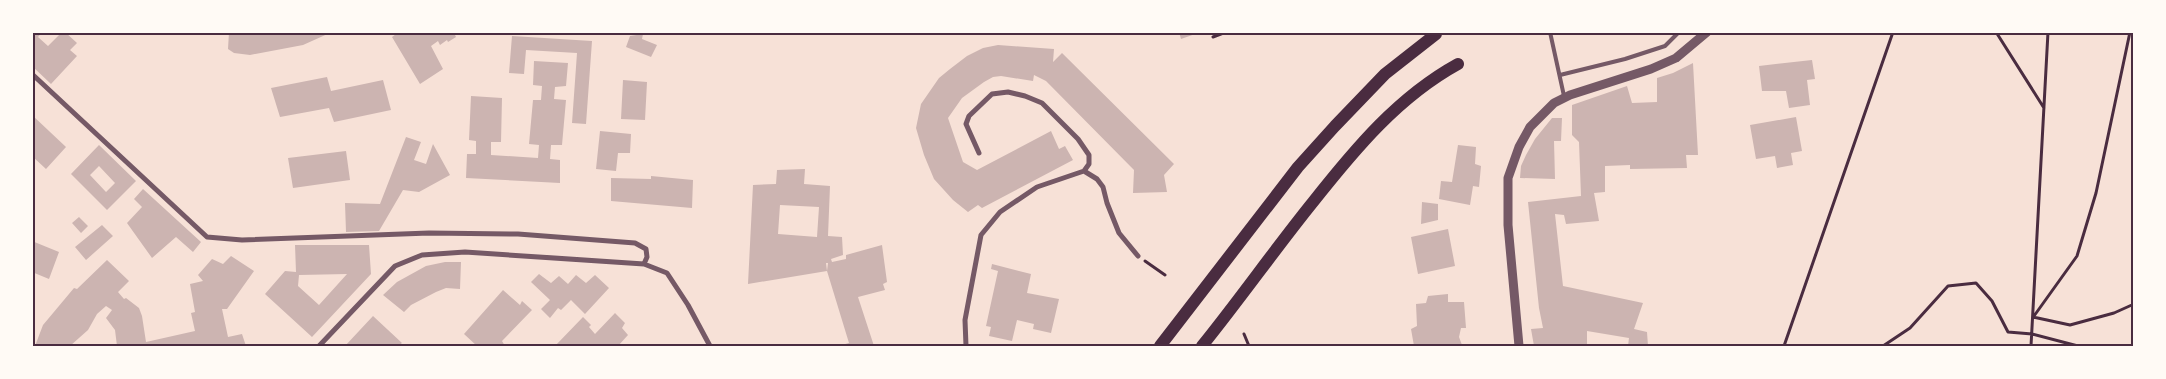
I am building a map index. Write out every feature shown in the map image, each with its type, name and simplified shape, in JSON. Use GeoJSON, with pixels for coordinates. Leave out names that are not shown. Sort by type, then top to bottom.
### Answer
{"type":"FeatureCollection","features":[{"type":"Feature","properties":{"kind":"highway"},"geometry":{"type":"LineString","coordinates":[[1160,346],[1298,168],[1335,126],[1385,74],[1436,34]]}},
{"type":"Feature","properties":{"kind":"highway"},"geometry":{"type":"LineString","coordinates":[[1202,346],[1274,250],[1351,154],[1375,128],[1413,93],[1435,76],[1458,64]]}},
{"type":"Feature","properties":{"kind":"street"},"geometry":{"type":"LineString","coordinates":[[1519,346],[1508,225],[1508,178],[1519,146],[1530,127],[1554,103],[1651,69],[1676,58],[1707,32]]}},
{"type":"Feature","properties":{"kind":"street"},"geometry":{"type":"LineString","coordinates":[[32,74],[207,237],[242,240],[429,233],[518,234],[635,243],[646,249],[647,257],[644,264]]}},
{"type":"Feature","properties":{"kind":"street"},"geometry":{"type":"LineString","coordinates":[[966,346],[965,320],[981,235],[1000,212],[1037,187],[1084,170],[1089,164],[1089,155],[1078,139],[1042,103],[1008,92],[992,94],[969,116],[966,124],[979,152]]}},
{"type":"Feature","properties":{"kind":"street"},"geometry":{"type":"LineString","coordinates":[[1084,170],[1097,179],[1103,187],[1119,234],[1138,256]]}},
{"type":"Feature","properties":{"kind":"street"},"geometry":{"type":"LineString","coordinates":[[319,346],[396,266],[422,256],[465,252],[644,264],[667,273],[688,305],[710,346]]}},
{"type":"Feature","properties":{"kind":"lane"},"geometry":{"type":"LineString","coordinates":[[1550,32],[1564,98]]}},
{"type":"Feature","properties":{"kind":"lane"},"geometry":{"type":"LineString","coordinates":[[1560,75],[1624,59],[1665,46],[1679,32]]}},
{"type":"Feature","properties":{"kind":"path"},"geometry":{"type":"LineString","coordinates":[[1213,37],[1226,32]]}},
{"type":"Feature","properties":{"kind":"path"},"geometry":{"type":"LineString","coordinates":[[1784,346],[1893,32]]}},
{"type":"Feature","properties":{"kind":"path"},"geometry":{"type":"LineString","coordinates":[[1996,32],[2044,108]]}},
{"type":"Feature","properties":{"kind":"path"},"geometry":{"type":"LineString","coordinates":[[2031,346],[2048,32]]}},
{"type":"Feature","properties":{"kind":"path"},"geometry":{"type":"LineString","coordinates":[[2033,318],[2077,256],[2096,192],[2130,32]]}},
{"type":"Feature","properties":{"kind":"path"},"geometry":{"type":"LineString","coordinates":[[1138,256],[1165,275]]}},
{"type":"Feature","properties":{"kind":"path"},"geometry":{"type":"LineString","coordinates":[[1883,346],[1910,328],[1948,286],[1976,283],[1992,301],[2008,332],[2032,334],[2078,346]]}},
{"type":"Feature","properties":{"kind":"path"},"geometry":{"type":"LineString","coordinates":[[2033,318],[2070,325],[2114,313],[2134,304]]}},
{"type":"Feature","properties":{"kind":"path"},"geometry":{"type":"LineString","coordinates":[[1244,334],[1249,346]]}},
{"type":"Feature","properties":{"kind":"building"},"geometry":{"type":"Polygon","coordinates":[[[32,32],[42,32],[38,37],[48,46],[62,32],[65,32],[77,43],[70,50],[77,56],[51,84],[32,66],[32,32]]]}},
{"type":"Feature","properties":{"kind":"building"},"geometry":{"type":"Polygon","coordinates":[[[229,32],[332,32],[303,45],[250,55],[234,53],[228,49],[229,32]]]}},
{"type":"Feature","properties":{"kind":"building"},"geometry":{"type":"Polygon","coordinates":[[[399,32],[459,32],[455,35],[456,37],[448,42],[447,40],[440,45],[438,41],[431,46],[443,69],[420,84],[392,37],[399,32]]]}},
{"type":"Feature","properties":{"kind":"building"},"geometry":{"type":"Polygon","coordinates":[[[1179,32],[1198,32],[1198,33],[1181,39],[1179,32]]]}},
{"type":"Feature","properties":{"kind":"building"},"geometry":{"type":"Polygon","coordinates":[[[643,34],[642,39],[657,45],[651,57],[626,47],[630,36],[643,34]]]}},
{"type":"Feature","properties":{"kind":"building"},"geometry":{"type":"Polygon","coordinates":[[[512,36],[592,41],[586,124],[572,123],[577,53],[526,50],[524,74],[509,73],[512,36]]]}},
{"type":"Feature","properties":{"kind":"building"},"geometry":{"type":"Polygon","coordinates":[[[998,45],[1054,49],[1053,62],[1062,53],[1174,164],[1164,175],[1167,192],[1133,193],[1134,170],[1046,81],[1034,75],[1033,81],[1001,76],[993,77],[984,82],[962,98],[948,118],[963,162],[977,170],[1051,131],[1059,149],[1065,146],[1073,160],[982,208],[978,205],[968,212],[953,200],[934,179],[924,155],[916,128],[921,104],[939,78],[950,69],[967,56],[983,48],[998,45]]]}},
{"type":"Feature","properties":{"kind":"building"},"geometry":{"type":"Polygon","coordinates":[[[1812,60],[1815,79],[1807,80],[1810,105],[1789,108],[1786,91],[1762,91],[1759,66],[1812,60]]]}},
{"type":"Feature","properties":{"kind":"building"},"geometry":{"type":"Polygon","coordinates":[[[534,61],[568,63],[566,86],[555,87],[554,99],[566,100],[562,145],[551,145],[550,159],[560,160],[560,183],[466,178],[467,154],[476,154],[476,141],[469,140],[471,96],[502,98],[501,142],[491,142],[491,155],[538,158],[539,145],[529,144],[533,100],[541,100],[542,86],[533,85],[534,61]]]}},
{"type":"Feature","properties":{"kind":"building"},"geometry":{"type":"Polygon","coordinates":[[[1693,63],[1698,155],[1686,155],[1687,168],[1630,169],[1630,165],[1605,166],[1605,192],[1594,193],[1599,221],[1566,224],[1564,215],[1555,214],[1563,286],[1643,303],[1634,329],[1647,332],[1648,346],[1628,346],[1629,338],[1587,331],[1587,346],[1534,346],[1531,329],[1543,328],[1539,308],[1528,202],[1581,196],[1579,142],[1572,135],[1572,105],[1627,86],[1632,103],[1657,102],[1657,78],[1673,73],[1693,63]]]}},
{"type":"Feature","properties":{"kind":"building"},"geometry":{"type":"Polygon","coordinates":[[[327,77],[331,91],[383,80],[391,110],[334,122],[329,108],[280,117],[271,88],[327,77]]]}},
{"type":"Feature","properties":{"kind":"building"},"geometry":{"type":"Polygon","coordinates":[[[623,80],[647,82],[645,120],[621,119],[623,80]]]}},
{"type":"Feature","properties":{"kind":"building"},"geometry":{"type":"Polygon","coordinates":[[[32,115],[66,147],[46,169],[32,156],[32,115]]]}},
{"type":"Feature","properties":{"kind":"building"},"geometry":{"type":"Polygon","coordinates":[[[1796,117],[1802,151],[1791,153],[1793,165],[1777,168],[1775,156],[1756,159],[1750,125],[1796,117]]]}},
{"type":"Feature","properties":{"kind":"building"},"geometry":{"type":"Polygon","coordinates":[[[1552,118],[1562,118],[1561,141],[1554,141],[1555,179],[1520,178],[1521,166],[1526,155],[1535,139],[1552,118]]]}},
{"type":"Feature","properties":{"kind":"building"},"geometry":{"type":"Polygon","coordinates":[[[600,131],[631,134],[630,153],[618,153],[616,171],[596,169],[600,131]]]}},
{"type":"Feature","properties":{"kind":"building"},"geometry":{"type":"Polygon","coordinates":[[[406,137],[421,142],[414,160],[426,164],[433,144],[450,175],[419,192],[403,190],[379,231],[346,232],[345,203],[380,204],[406,137]]]}},
{"type":"Feature","properties":{"kind":"building"},"geometry":{"type":"Polygon","coordinates":[[[99,145],[136,181],[107,210],[71,174],[99,145]],[[99,166],[90,175],[106,192],[115,183],[99,166]]]}},
{"type":"Feature","properties":{"kind":"building"},"geometry":{"type":"Polygon","coordinates":[[[1458,145],[1476,147],[1475,164],[1481,166],[1479,187],[1473,186],[1470,205],[1439,199],[1441,181],[1452,182],[1458,145]]]}},
{"type":"Feature","properties":{"kind":"building"},"geometry":{"type":"Polygon","coordinates":[[[346,151],[350,180],[293,188],[288,158],[346,151]]]}},
{"type":"Feature","properties":{"kind":"building"},"geometry":{"type":"Polygon","coordinates":[[[805,169],[804,184],[830,186],[828,236],[842,237],[843,255],[831,259],[832,262],[846,259],[846,255],[882,245],[887,282],[883,284],[885,290],[858,297],[874,346],[838,346],[849,343],[827,271],[748,284],[753,185],[776,184],[777,170],[805,169]],[[780,205],[778,234],[817,237],[819,207],[780,205]]]}},
{"type":"Feature","properties":{"kind":"building"},"geometry":{"type":"Polygon","coordinates":[[[651,176],[693,180],[692,208],[611,201],[611,178],[651,179],[651,176]]]}},
{"type":"Feature","properties":{"kind":"building"},"geometry":{"type":"Polygon","coordinates":[[[143,189],[201,242],[193,252],[176,237],[152,258],[127,223],[142,207],[134,199],[143,189]]]}},
{"type":"Feature","properties":{"kind":"building"},"geometry":{"type":"Polygon","coordinates":[[[1422,202],[1438,204],[1438,220],[1421,224],[1422,202]]]}},
{"type":"Feature","properties":{"kind":"building"},"geometry":{"type":"Polygon","coordinates":[[[79,217],[88,226],[81,233],[72,223],[79,217]]]}},
{"type":"Feature","properties":{"kind":"building"},"geometry":{"type":"Polygon","coordinates":[[[102,225],[113,236],[86,260],[75,247],[102,225]]]}},
{"type":"Feature","properties":{"kind":"building"},"geometry":{"type":"Polygon","coordinates":[[[1448,229],[1455,266],[1418,274],[1411,237],[1448,229]]]}},
{"type":"Feature","properties":{"kind":"building"},"geometry":{"type":"Polygon","coordinates":[[[32,241],[59,252],[49,279],[32,272],[32,241]]]}},
{"type":"Feature","properties":{"kind":"building"},"geometry":{"type":"Polygon","coordinates":[[[295,245],[369,245],[371,274],[312,337],[265,294],[285,271],[296,272],[295,245]],[[347,274],[299,275],[298,286],[319,305],[347,274]]]}},
{"type":"Feature","properties":{"kind":"building"},"geometry":{"type":"Polygon","coordinates":[[[231,256],[254,271],[227,309],[222,309],[228,337],[242,334],[246,346],[117,346],[115,330],[106,318],[112,310],[106,306],[97,314],[88,330],[70,346],[35,346],[43,325],[74,288],[77,289],[107,260],[129,281],[118,292],[124,299],[126,298],[139,308],[146,342],[195,331],[191,313],[195,312],[190,284],[203,281],[198,275],[212,259],[223,264],[231,256]]]}},
{"type":"Feature","properties":{"kind":"building"},"geometry":{"type":"Polygon","coordinates":[[[445,262],[461,262],[460,289],[446,288],[436,292],[411,305],[404,312],[383,295],[397,282],[426,266],[445,262]]]}},
{"type":"Feature","properties":{"kind":"building"},"geometry":{"type":"Polygon","coordinates":[[[992,264],[1031,274],[1027,293],[1059,299],[1051,333],[1033,329],[1034,324],[1017,320],[1012,341],[989,336],[991,327],[986,326],[998,271],[991,269],[992,264]]]}},
{"type":"Feature","properties":{"kind":"building"},"geometry":{"type":"Polygon","coordinates":[[[539,274],[551,283],[559,276],[568,284],[576,275],[586,283],[595,275],[609,288],[585,314],[571,300],[561,310],[558,308],[550,318],[541,309],[550,300],[531,282],[539,274]]]}},
{"type":"Feature","properties":{"kind":"building"},"geometry":{"type":"Polygon","coordinates":[[[503,290],[520,305],[522,301],[532,310],[502,341],[505,346],[477,346],[464,334],[503,290]]]}},
{"type":"Feature","properties":{"kind":"building"},"geometry":{"type":"Polygon","coordinates":[[[1448,294],[1448,302],[1464,302],[1466,328],[1461,328],[1459,337],[1462,345],[1414,346],[1411,329],[1417,326],[1416,304],[1426,303],[1428,296],[1448,294]]]}},
{"type":"Feature","properties":{"kind":"building"},"geometry":{"type":"Polygon","coordinates":[[[615,313],[625,323],[622,328],[628,335],[618,346],[555,346],[583,317],[591,325],[589,327],[595,334],[615,313]]]}},
{"type":"Feature","properties":{"kind":"building"},"geometry":{"type":"Polygon","coordinates":[[[373,316],[402,343],[398,346],[345,346],[373,316]]]}}]}
